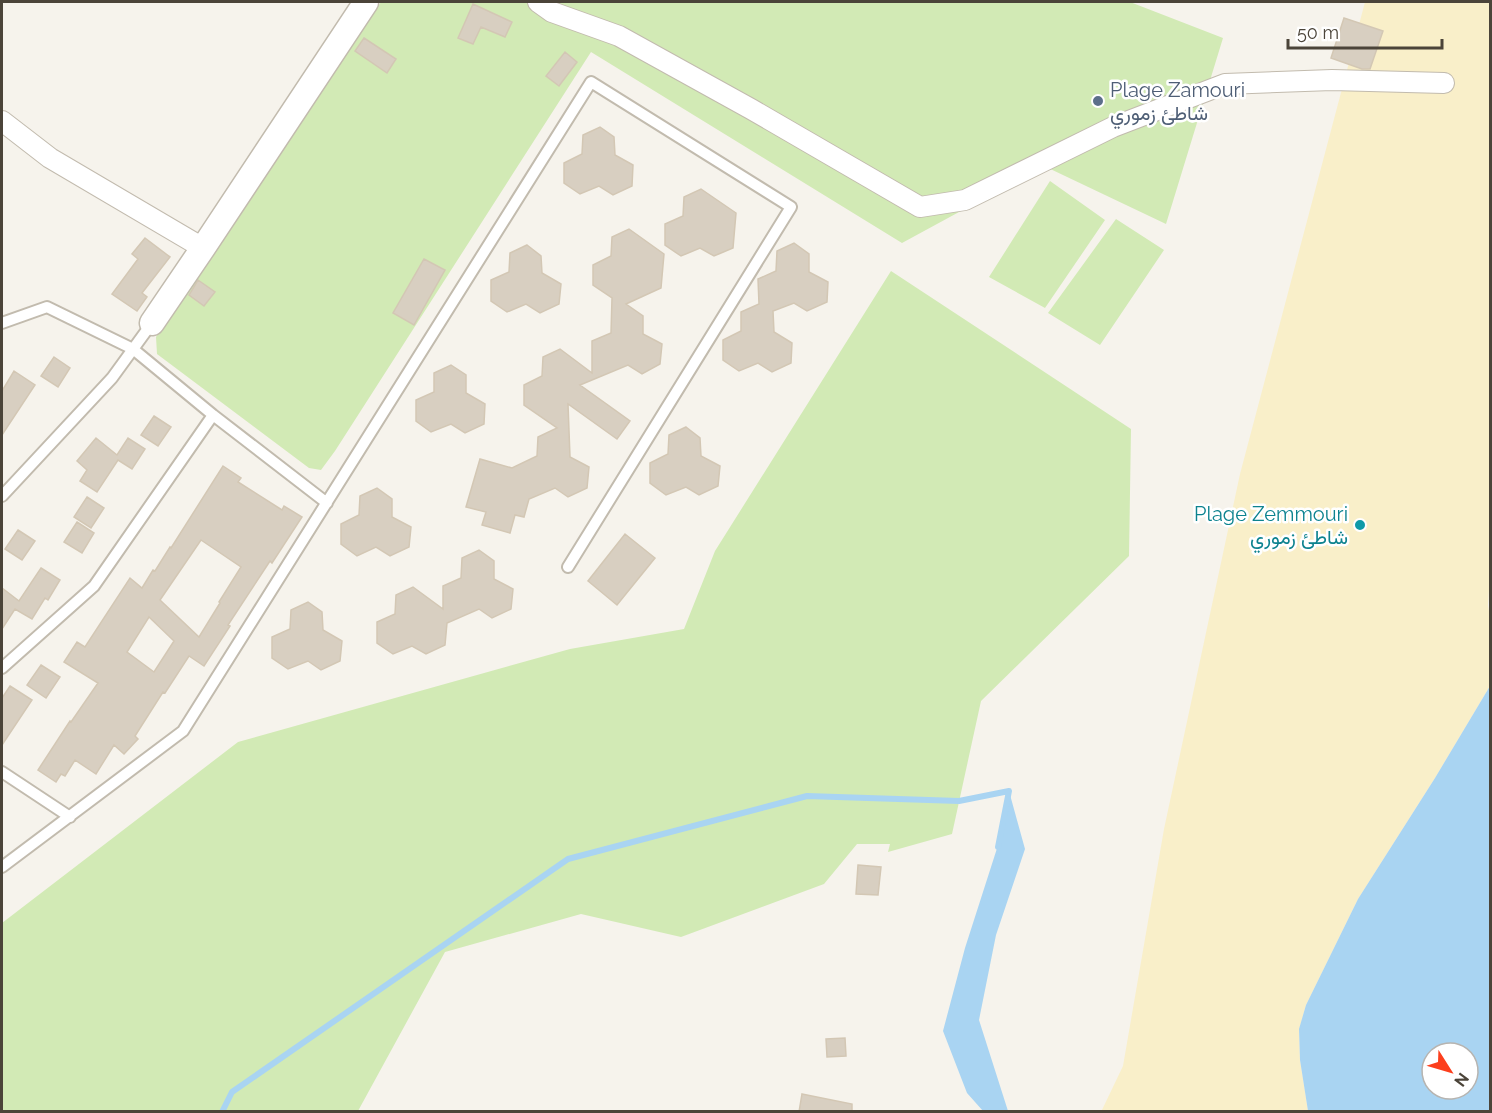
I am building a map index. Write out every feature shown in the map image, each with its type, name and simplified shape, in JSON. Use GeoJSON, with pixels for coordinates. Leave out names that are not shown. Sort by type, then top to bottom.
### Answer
{"type":"FeatureCollection","features":[{"type":"Feature","properties":{"kind":"street"},"geometry":{"type":"LineString","coordinates":[[152,323],[366,2]]}},
{"type":"Feature","properties":{"kind":"street"},"geometry":{"type":"LineString","coordinates":[[538,2],[552,12],[619,36],[920,207],[965,200],[1113,127],[1225,84],[1332,80],[1444,83]]}},
{"type":"Feature","properties":{"kind":"street"},"geometry":{"type":"LineString","coordinates":[[2,121],[50,158],[203,248]]}},
{"type":"Feature","properties":{"kind":"lane"},"geometry":{"type":"LineString","coordinates":[[2,867],[183,731],[591,82],[791,207],[568,567]]}},
{"type":"Feature","properties":{"kind":"lane"},"geometry":{"type":"LineString","coordinates":[[2,323],[47,307],[133,349],[213,415],[327,502]]}},
{"type":"Feature","properties":{"kind":"lane"},"geometry":{"type":"LineString","coordinates":[[2,496],[112,378],[152,323]]}},
{"type":"Feature","properties":{"kind":"lane"},"geometry":{"type":"LineString","coordinates":[[2,668],[94,586],[213,415]]}},
{"type":"Feature","properties":{"kind":"lane"},"geometry":{"type":"LineString","coordinates":[[2,772],[70,817]]}},
{"type":"Feature","properties":{"kind":"green space"},"geometry":{"type":"Polygon","coordinates":[[[381,2],[1130,2],[1223,38],[1166,224],[1044,166],[902,243],[591,52],[321,470],[309,468],[157,354],[156,337],[381,2]]]}},
{"type":"Feature","properties":{"kind":"green space"},"geometry":{"type":"Polygon","coordinates":[[[1050,181],[1105,220],[1045,308],[989,277],[1050,181]]]}},
{"type":"Feature","properties":{"kind":"green space"},"geometry":{"type":"Polygon","coordinates":[[[1116,219],[1164,250],[1100,345],[1048,313],[1116,219]]]}},
{"type":"Feature","properties":{"kind":"green space"},"geometry":{"type":"Polygon","coordinates":[[[891,271],[1131,429],[1129,556],[981,701],[952,834],[888,852],[890,844],[857,844],[824,884],[681,937],[581,914],[445,952],[358,1111],[2,1111],[2,923],[238,742],[570,649],[684,629],[715,551],[891,271]]]}},
{"type":"Feature","properties":{"kind":"sand","name":"Plage Zemmouri شاطئ زموري"},"geometry":{"type":"Polygon","coordinates":[[[1365,2],[1490,2],[1490,576],[1488,605],[1490,686],[1358,899],[1306,1005],[1299,1030],[1300,1060],[1308,1111],[1101,1112],[1123,1066],[1164,829],[1240,474],[1365,2]]]}},
{"type":"Feature","properties":{"kind":"water"},"geometry":{"type":"Polygon","coordinates":[[[1490,686],[1490,1111],[1308,1111],[1300,1060],[1299,1029],[1306,1005],[1358,899],[1490,686]]]}},
{"type":"Feature","properties":{"kind":"water"},"geometry":{"type":"Polygon","coordinates":[[[1009,791],[1025,849],[996,935],[979,1020],[1008,1111],[983,1111],[967,1093],[943,1031],[965,948],[1000,839],[1009,791]]]}},
{"type":"Feature","properties":{"kind":"building"},"geometry":{"type":"Polygon","coordinates":[[[473,4],[512,22],[505,37],[481,27],[473,44],[458,38],[473,4]]]}},
{"type":"Feature","properties":{"kind":"building"},"geometry":{"type":"Polygon","coordinates":[[[1344,18],[1383,31],[1370,69],[1362,69],[1331,58],[1344,18]]]}},
{"type":"Feature","properties":{"kind":"building"},"geometry":{"type":"Polygon","coordinates":[[[364,38],[396,59],[387,73],[355,51],[364,38]]]}},
{"type":"Feature","properties":{"kind":"building"},"geometry":{"type":"Polygon","coordinates":[[[565,52],[577,62],[559,86],[546,76],[565,52]]]}},
{"type":"Feature","properties":{"kind":"building"},"geometry":{"type":"Polygon","coordinates":[[[600,127],[614,137],[615,155],[633,165],[632,186],[613,195],[599,186],[580,194],[564,183],[564,163],[582,154],[583,135],[600,127]]]}},
{"type":"Feature","properties":{"kind":"building"},"geometry":{"type":"Polygon","coordinates":[[[701,189],[736,213],[733,248],[714,256],[700,248],[681,256],[665,245],[665,224],[683,216],[684,197],[701,189]]]}},
{"type":"Feature","properties":{"kind":"building"},"geometry":{"type":"Polygon","coordinates":[[[629,229],[664,254],[661,288],[626,304],[643,316],[643,334],[662,344],[660,364],[642,374],[628,365],[580,385],[630,421],[617,439],[568,404],[570,457],[589,467],[587,488],[568,497],[555,488],[529,499],[524,517],[515,515],[510,533],[482,525],[486,512],[466,507],[480,459],[512,468],[537,456],[538,437],[557,428],[524,405],[524,385],[542,376],[543,357],[560,349],[592,373],[592,341],[611,333],[612,298],[593,285],[593,265],[611,256],[612,237],[629,229]]]}},
{"type":"Feature","properties":{"kind":"building"},"geometry":{"type":"Polygon","coordinates":[[[145,238],[170,257],[142,293],[147,297],[137,311],[112,294],[138,259],[132,254],[145,238]]]}},
{"type":"Feature","properties":{"kind":"building"},"geometry":{"type":"Polygon","coordinates":[[[794,243],[809,254],[809,272],[828,282],[827,302],[807,311],[794,303],[773,311],[774,332],[792,343],[791,363],[772,372],[758,363],[739,371],[723,360],[723,340],[741,331],[741,312],[759,304],[758,279],[776,271],[777,251],[794,243]]]}},
{"type":"Feature","properties":{"kind":"building"},"geometry":{"type":"Polygon","coordinates":[[[527,245],[541,256],[542,273],[561,284],[559,304],[540,313],[526,304],[507,312],[491,301],[491,280],[509,272],[510,253],[527,245]]]}},
{"type":"Feature","properties":{"kind":"building"},"geometry":{"type":"Polygon","coordinates":[[[424,259],[445,270],[414,325],[393,313],[424,259]]]}},
{"type":"Feature","properties":{"kind":"building"},"geometry":{"type":"Polygon","coordinates":[[[198,280],[215,292],[204,306],[189,295],[198,280]]]}},
{"type":"Feature","properties":{"kind":"building"},"geometry":{"type":"Polygon","coordinates":[[[54,357],[70,368],[58,387],[41,376],[54,357]]]}},
{"type":"Feature","properties":{"kind":"building"},"geometry":{"type":"Polygon","coordinates":[[[451,365],[466,375],[466,393],[485,404],[484,424],[465,433],[451,424],[431,432],[416,421],[416,400],[434,392],[434,373],[451,365]]]}},
{"type":"Feature","properties":{"kind":"building"},"geometry":{"type":"Polygon","coordinates":[[[14,371],[35,385],[2,435],[2,391],[14,371]]]}},
{"type":"Feature","properties":{"kind":"building"},"geometry":{"type":"Polygon","coordinates":[[[154,416],[171,427],[158,446],[141,435],[154,416]]]}},
{"type":"Feature","properties":{"kind":"building"},"geometry":{"type":"Polygon","coordinates":[[[686,427],[700,438],[701,456],[720,466],[718,486],[699,495],[686,487],[666,495],[650,483],[650,463],[668,454],[669,435],[686,427]]]}},
{"type":"Feature","properties":{"kind":"building"},"geometry":{"type":"Polygon","coordinates":[[[96,438],[117,455],[128,438],[145,449],[132,469],[118,460],[97,492],[80,481],[87,470],[77,461],[96,438]]]}},
{"type":"Feature","properties":{"kind":"building"},"geometry":{"type":"Polygon","coordinates":[[[223,466],[241,478],[238,482],[282,510],[284,506],[302,517],[272,563],[270,561],[204,666],[189,656],[135,736],[138,739],[124,754],[114,745],[96,774],[75,760],[65,776],[61,774],[56,782],[38,770],[98,683],[64,662],[77,642],[85,647],[130,578],[142,588],[171,548],[223,466]],[[201,540],[160,600],[199,637],[241,567],[201,540]],[[149,617],[127,652],[154,672],[174,641],[149,617]]]}},
{"type":"Feature","properties":{"kind":"building"},"geometry":{"type":"Polygon","coordinates":[[[377,488],[392,499],[392,517],[411,527],[409,547],[390,556],[376,547],[357,556],[341,544],[341,524],[359,515],[360,496],[377,488]]]}},
{"type":"Feature","properties":{"kind":"building"},"geometry":{"type":"Polygon","coordinates":[[[87,497],[104,508],[91,528],[74,517],[87,497]]]}},
{"type":"Feature","properties":{"kind":"building"},"geometry":{"type":"Polygon","coordinates":[[[77,522],[94,533],[82,553],[64,542],[77,522]]]}},
{"type":"Feature","properties":{"kind":"building"},"geometry":{"type":"Polygon","coordinates":[[[18,530],[35,541],[22,560],[5,549],[18,530]]]}},
{"type":"Feature","properties":{"kind":"building"},"geometry":{"type":"Polygon","coordinates":[[[625,534],[655,558],[617,605],[588,581],[625,534]]]}},
{"type":"Feature","properties":{"kind":"building"},"geometry":{"type":"Polygon","coordinates":[[[479,550],[494,561],[494,579],[513,589],[511,609],[492,618],[479,609],[447,623],[445,645],[426,654],[412,646],[393,654],[377,643],[377,622],[395,614],[396,595],[413,587],[443,609],[443,586],[461,578],[462,558],[479,550]]]}},
{"type":"Feature","properties":{"kind":"building"},"geometry":{"type":"Polygon","coordinates":[[[41,568],[60,580],[48,600],[45,598],[32,619],[15,609],[2,629],[2,588],[19,601],[41,568]]]}},
{"type":"Feature","properties":{"kind":"building"},"geometry":{"type":"Polygon","coordinates":[[[308,602],[322,612],[323,630],[342,641],[340,661],[321,670],[308,661],[288,669],[272,658],[272,637],[290,629],[291,610],[308,602]]]}},
{"type":"Feature","properties":{"kind":"building"},"geometry":{"type":"Polygon","coordinates":[[[41,665],[60,677],[46,698],[27,685],[41,665]]]}},
{"type":"Feature","properties":{"kind":"building"},"geometry":{"type":"Polygon","coordinates":[[[10,686],[32,700],[2,745],[2,698],[10,686]]]}},
{"type":"Feature","properties":{"kind":"building"},"geometry":{"type":"Polygon","coordinates":[[[858,865],[881,867],[878,895],[856,894],[858,865]]]}},
{"type":"Feature","properties":{"kind":"building"},"geometry":{"type":"Polygon","coordinates":[[[845,1038],[846,1056],[827,1057],[826,1039],[845,1038]]]}},
{"type":"Feature","properties":{"kind":"building"},"geometry":{"type":"Polygon","coordinates":[[[802,1094],[852,1104],[852,1112],[799,1112],[802,1094]]]}},
{"type":"Feature","properties":{"kind":"waterway"},"geometry":{"type":"LineString","coordinates":[[222,1112],[232,1092],[568,859],[807,796],[959,801],[1009,791],[998,847]]}},
{"type":"Feature","properties":{"kind":"place","name":"Plage Zamouri شاطئ زموري"},"geometry":{"type":"Point","coordinates":[1098,101]}},
{"type":"Feature","properties":{"kind":"place","name":"Plage Zemmouri شاطئ زموري"},"geometry":{"type":"Point","coordinates":[1360,525]}}]}
